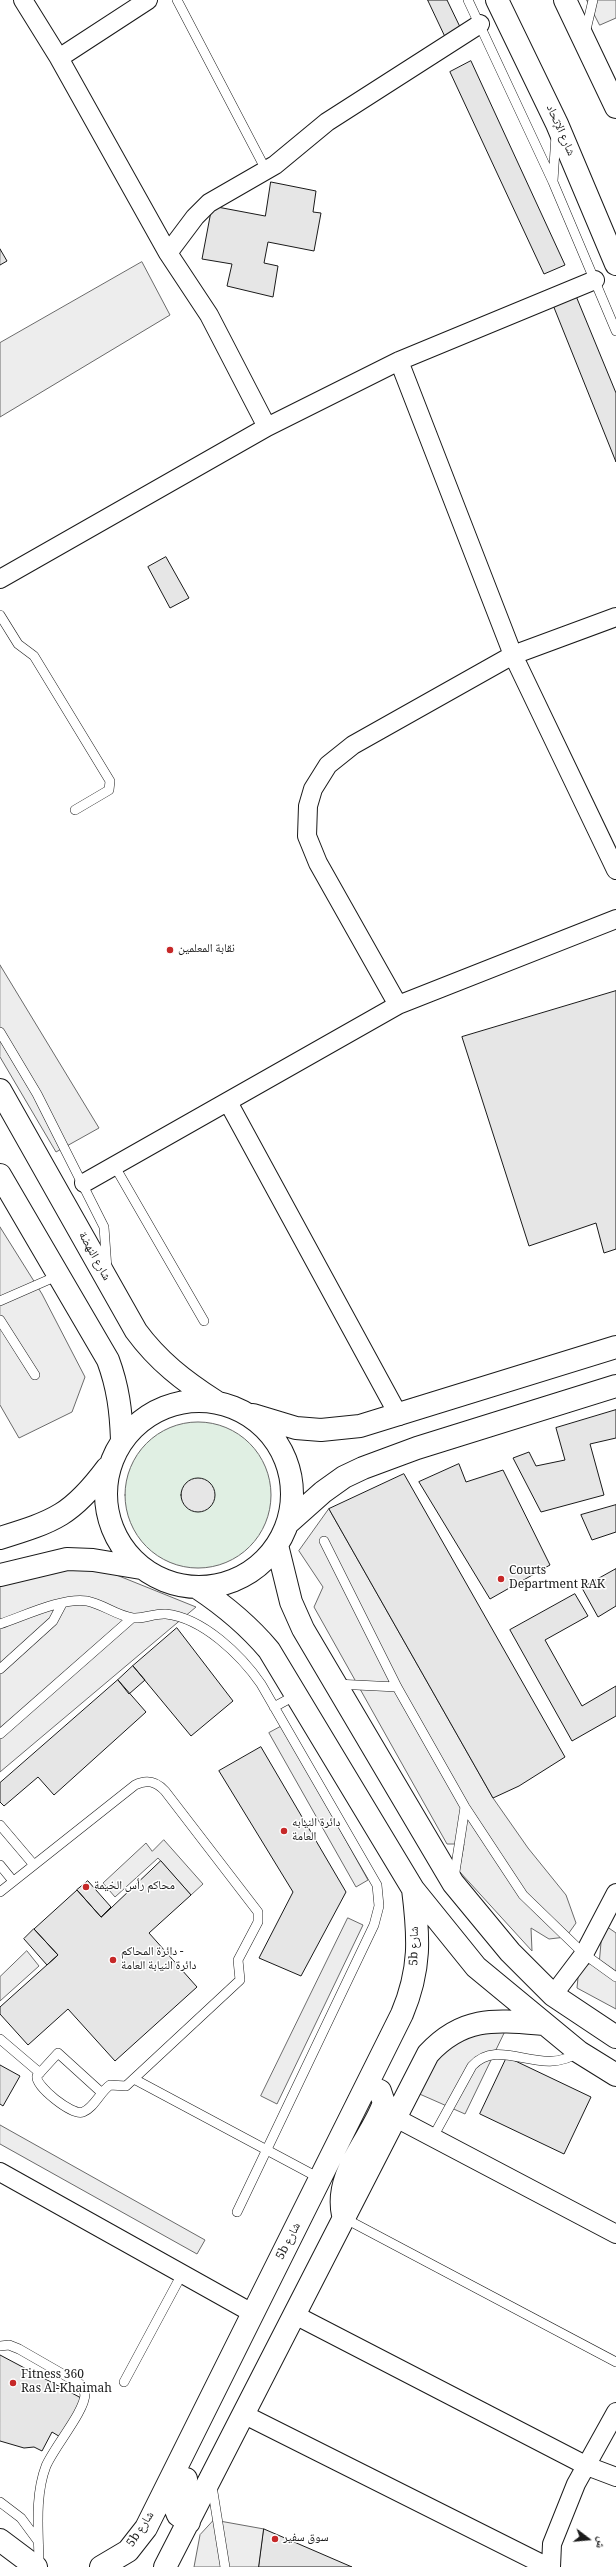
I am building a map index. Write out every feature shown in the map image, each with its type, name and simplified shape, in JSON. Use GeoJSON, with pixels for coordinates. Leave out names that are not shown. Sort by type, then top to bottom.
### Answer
{"type":"FeatureCollection","features":[{"type":"Feature","properties":{"kind":"main road","name":"شارع الإتحاد"},"geometry":{"type":"LineString","coordinates":[[497,0],[557,124],[616,264]]}},
{"type":"Feature","properties":{"kind":"main road"},"geometry":{"type":"LineString","coordinates":[[565,0],[614,98]]}},
{"type":"Feature","properties":{"kind":"main road","name":"شارع النهضة"},"geometry":{"type":"LineString","coordinates":[[0,1090],[108,1283],[151,1350],[185,1381],[215,1401]]}},
{"type":"Feature","properties":{"kind":"main road"},"geometry":{"type":"LineString","coordinates":[[0,1176],[110,1367],[116,1381],[121,1410],[122,1440]]}},
{"type":"Feature","properties":{"kind":"main road"},"geometry":{"type":"LineString","coordinates":[[0,1538],[45,1524],[66,1513],[88,1494],[109,1466],[122,1440],[140,1420],[163,1407],[189,1400],[215,1401],[247,1413],[296,1428],[321,1430],[360,1426],[399,1416],[616,1347]]}},
{"type":"Feature","properties":{"kind":"main road"},"geometry":{"type":"LineString","coordinates":[[288,1524],[328,1489],[363,1468],[417,1448],[616,1386]]}},
{"type":"Feature","properties":{"kind":"main road"},"geometry":{"type":"LineString","coordinates":[[109,1466],[105,1494],[109,1522],[121,1548],[141,1568],[167,1583],[198,1588],[221,1586],[243,1577],[262,1563],[277,1545],[288,1524],[292,1492],[287,1461],[271,1434],[247,1413]]}},
{"type":"Feature","properties":{"kind":"main road"},"geometry":{"type":"LineString","coordinates":[[277,1545],[292,1602],[303,1630],[453,1883],[510,1952],[553,1994],[616,2037]]}},
{"type":"Feature","properties":{"kind":"main road"},"geometry":{"type":"LineString","coordinates":[[0,1575],[68,1559],[93,1560],[141,1568]]}},
{"type":"Feature","properties":{"kind":"main road"},"geometry":{"type":"LineString","coordinates":[[198,1588],[227,1607],[247,1624],[269,1650],[413,1889],[476,1967],[542,2024],[579,2052],[616,2075]]}},
{"type":"Feature","properties":{"kind":"main road","name":"5b شارع"},"geometry":{"type":"LineString","coordinates":[[101,2567],[128,2551],[146,2528],[368,2086],[402,2014],[416,1973],[419,1945],[413,1889]]}},
{"type":"Feature","properties":{"kind":"main road"},"geometry":{"type":"LineString","coordinates":[[165,2567],[211,2481],[420,2065],[438,2044],[461,2028],[488,2021],[542,2024]]}},
{"type":"Feature","properties":{"kind":"main road"},"geometry":{"type":"LineString","coordinates":[[344,2218],[341,2197],[346,2177],[384,2103],[380,2091],[368,2086]]}},
{"type":"Feature","properties":{"kind":"main road"},"geometry":{"type":"LineString","coordinates":[[189,2522],[178,2516],[174,2505],[206,2438],[209,2416],[208,2405]]}},
{"type":"Feature","properties":{"kind":"main road"},"geometry":{"type":"LineString","coordinates":[[0,2540],[37,2567]]}},
{"type":"Feature","properties":{"kind":"street"},"geometry":{"type":"LineString","coordinates":[[23,0],[59,58],[168,253],[209,315],[268,427]]}},
{"type":"Feature","properties":{"kind":"street"},"geometry":{"type":"LineString","coordinates":[[59,58],[148,0]]}},
{"type":"Feature","properties":{"kind":"street"},"geometry":{"type":"LineString","coordinates":[[168,253],[195,217],[209,203],[266,170],[327,122],[480,24]]}},
{"type":"Feature","properties":{"kind":"street"},"geometry":{"type":"LineString","coordinates":[[0,579],[268,427],[400,361],[595,280]]}},
{"type":"Feature","properties":{"kind":"street"},"geometry":{"type":"LineString","coordinates":[[400,361],[513,655],[616,870]]}},
{"type":"Feature","properties":{"kind":"street"},"geometry":{"type":"LineString","coordinates":[[398,1005],[318,863],[312,849],[307,836],[308,806],[313,789],[328,765],[353,745],[513,655],[616,617]]}},
{"type":"Feature","properties":{"kind":"street"},"geometry":{"type":"LineString","coordinates":[[84,1183],[398,1005],[616,919]]}},
{"type":"Feature","properties":{"kind":"street"},"geometry":{"type":"LineString","coordinates":[[228,1102],[399,1416]]}},
{"type":"Feature","properties":{"kind":"street"},"geometry":{"type":"LineString","coordinates":[[553,1994],[584,1954],[616,1893]]}},
{"type":"Feature","properties":{"kind":"street"},"geometry":{"type":"LineString","coordinates":[[394,2117],[616,2234]]}},
{"type":"Feature","properties":{"kind":"street"},"geometry":{"type":"LineString","coordinates":[[0,2172],[254,2314]]}},
{"type":"Feature","properties":{"kind":"street"},"geometry":{"type":"LineString","coordinates":[[295,2315],[587,2466],[616,2477]]}},
{"type":"Feature","properties":{"kind":"street"},"geometry":{"type":"LineString","coordinates":[[551,2567],[552,2544],[576,2484],[616,2412]]}},
{"type":"Feature","properties":{"kind":"street"},"geometry":{"type":"LineString","coordinates":[[244,2415],[548,2567]]}},
{"type":"Feature","properties":{"kind":"lane"},"geometry":{"type":"LineString","coordinates":[[177,0],[266,170]]}},
{"type":"Feature","properties":{"kind":"lane"},"geometry":{"type":"LineString","coordinates":[[468,0],[553,182],[616,331]]}},
{"type":"Feature","properties":{"kind":"lane"},"geometry":{"type":"LineString","coordinates":[[584,39],[593,0]]}},
{"type":"Feature","properties":{"kind":"lane"},"geometry":{"type":"LineString","coordinates":[[553,182],[557,124]]}},
{"type":"Feature","properties":{"kind":"lane"},"geometry":{"type":"LineString","coordinates":[[0,615],[18,644],[34,656],[110,781],[109,790],[75,810]]}},
{"type":"Feature","properties":{"kind":"lane"},"geometry":{"type":"LineString","coordinates":[[0,1032],[37,1094],[84,1183],[104,1227],[108,1283]]}},
{"type":"Feature","properties":{"kind":"lane"},"geometry":{"type":"LineString","coordinates":[[114,1165],[204,1321]]}},
{"type":"Feature","properties":{"kind":"lane"},"geometry":{"type":"LineString","coordinates":[[0,1301],[57,1276]]}},
{"type":"Feature","properties":{"kind":"lane"},"geometry":{"type":"LineString","coordinates":[[0,1320],[35,1375]]}},
{"type":"Feature","properties":{"kind":"lane"},"geometry":{"type":"LineString","coordinates":[[324,1541],[397,1687],[464,1806],[523,1895],[584,1954],[616,1977]]}},
{"type":"Feature","properties":{"kind":"lane"},"geometry":{"type":"LineString","coordinates":[[0,1624],[62,1604],[88,1601],[132,1618],[170,1615],[205,1630],[240,1657],[261,1684],[372,1876],[378,1890],[379,1906],[374,1925],[237,2212]]}},
{"type":"Feature","properties":{"kind":"lane"},"geometry":{"type":"LineString","coordinates":[[0,1668],[50,1624],[62,1604]]}},
{"type":"Feature","properties":{"kind":"lane"},"geometry":{"type":"LineString","coordinates":[[0,1734],[132,1618]]}},
{"type":"Feature","properties":{"kind":"lane"},"geometry":{"type":"LineString","coordinates":[[334,1684],[397,1687]]}},
{"type":"Feature","properties":{"kind":"lane"},"geometry":{"type":"LineString","coordinates":[[274,1707],[296,1694]]}},
{"type":"Feature","properties":{"kind":"lane"},"geometry":{"type":"LineString","coordinates":[[0,1892],[135,1785],[148,1781],[161,1786],[166,1791],[258,1912],[258,1922],[238,1960],[240,1980],[124,2087],[110,2085],[87,2110],[75,2112],[40,2086],[37,2079],[40,2072],[56,2054],[61,2054],[102,2093]]}},
{"type":"Feature","properties":{"kind":"lane"},"geometry":{"type":"LineString","coordinates":[[453,1883],[464,1806]]}},
{"type":"Feature","properties":{"kind":"lane"},"geometry":{"type":"LineString","coordinates":[[0,1825],[34,1865]]}},
{"type":"Feature","properties":{"kind":"lane"},"geometry":{"type":"LineString","coordinates":[[0,1865],[13,1881]]}},
{"type":"Feature","properties":{"kind":"lane"},"geometry":{"type":"LineString","coordinates":[[0,2039],[40,2072]]}},
{"type":"Feature","properties":{"kind":"lane"},"geometry":{"type":"LineString","coordinates":[[433,2137],[472,2066],[481,2057],[494,2054],[553,2063],[567,2059],[579,2052]]}},
{"type":"Feature","properties":{"kind":"lane"},"geometry":{"type":"LineString","coordinates":[[134,2078],[321,2179]]}},
{"type":"Feature","properties":{"kind":"lane"},"geometry":{"type":"LineString","coordinates":[[344,2218],[616,2362]]}},
{"type":"Feature","properties":{"kind":"lane"},"geometry":{"type":"LineString","coordinates":[[124,2382],[182,2274]]}},
{"type":"Feature","properties":{"kind":"lane"},"geometry":{"type":"LineString","coordinates":[[0,2346],[9,2344],[19,2349],[80,2384],[85,2394],[83,2403],[45,2467],[40,2495],[37,2567]]}},
{"type":"Feature","properties":{"kind":"lane"},"geometry":{"type":"LineString","coordinates":[[211,2481],[225,2567]]}},
{"type":"Feature","properties":{"kind":"lane"},"geometry":{"type":"LineString","coordinates":[[0,2502],[21,2518],[39,2542]]}},
{"type":"Feature","properties":{"kind":"green space"},"geometry":{"type":"Polygon","coordinates":[[[191,1422],[205,1422],[226,1427],[239,1434],[250,1443],[259,1454],[266,1467],[270,1481],[270,1509],[266,1523],[259,1536],[250,1547],[239,1556],[226,1563],[205,1568],[191,1568],[170,1563],[157,1556],[141,1541],[130,1523],[125,1502],[125,1488],[130,1467],[137,1454],[152,1438],[170,1427],[191,1422]]]}},
{"type":"Feature","properties":{"kind":"shaded area"},"geometry":{"type":"Polygon","coordinates":[[[587,0],[616,0],[616,18],[600,25],[587,0]]]}},
{"type":"Feature","properties":{"kind":"shaded area"},"geometry":{"type":"Polygon","coordinates":[[[142,262],[170,315],[0,417],[0,343],[142,262]]]}},
{"type":"Feature","properties":{"kind":"shaded area"},"geometry":{"type":"Polygon","coordinates":[[[0,965],[99,1128],[56,1152],[0,1057],[0,965]]]}},
{"type":"Feature","properties":{"kind":"shaded area"},"geometry":{"type":"Polygon","coordinates":[[[0,1227],[42,1294],[85,1377],[72,1412],[19,1438],[0,1405],[0,1227]]]}},
{"type":"Feature","properties":{"kind":"shaded area"},"geometry":{"type":"Polygon","coordinates":[[[329,1509],[493,1798],[528,1848],[566,1895],[576,1923],[566,1937],[549,1939],[531,1928],[532,1951],[459,1871],[464,1844],[447,1844],[314,1607],[323,1587],[299,1551],[329,1509]]]}},
{"type":"Feature","properties":{"kind":"shaded area"},"geometry":{"type":"Polygon","coordinates":[[[75,1568],[114,1574],[196,1607],[0,1772],[0,1584],[75,1568]]]}},
{"type":"Feature","properties":{"kind":"shaded area"},"geometry":{"type":"Polygon","coordinates":[[[282,1726],[368,1880],[356,1887],[269,1733],[282,1726]]]}},
{"type":"Feature","properties":{"kind":"shaded area"},"geometry":{"type":"Polygon","coordinates":[[[164,1840],[203,1884],[191,1895],[158,1858],[115,1897],[103,1883],[146,1843],[152,1851],[164,1840]]]}},
{"type":"Feature","properties":{"kind":"shaded area"},"geometry":{"type":"Polygon","coordinates":[[[348,1918],[363,1925],[277,2104],[261,2096],[348,1918]]]}},
{"type":"Feature","properties":{"kind":"shaded area"},"geometry":{"type":"Polygon","coordinates":[[[603,1924],[616,1933],[616,2009],[577,1988],[579,1967],[599,1961],[603,1924]]]}},
{"type":"Feature","properties":{"kind":"shaded area"},"geometry":{"type":"Polygon","coordinates":[[[27,1951],[39,1966],[0,2001],[0,1977],[27,1951]]]}},
{"type":"Feature","properties":{"kind":"shaded area"},"geometry":{"type":"Polygon","coordinates":[[[507,2027],[465,2114],[415,2092],[454,2036],[507,2027]]]}},
{"type":"Feature","properties":{"kind":"shaded area"},"geometry":{"type":"Polygon","coordinates":[[[0,2125],[205,2240],[197,2254],[0,2144],[0,2125]]]}},
{"type":"Feature","properties":{"kind":"shaded area"},"geometry":{"type":"Polygon","coordinates":[[[214,2520],[264,2529],[259,2567],[194,2567],[200,2535],[214,2520]]]}},
{"type":"Feature","properties":{"kind":"building"},"geometry":{"type":"Polygon","coordinates":[[[428,0],[447,0],[461,29],[446,38],[428,0]]]}},
{"type":"Feature","properties":{"kind":"building"},"geometry":{"type":"Polygon","coordinates":[[[471,61],[565,265],[544,274],[450,72],[471,61]]]}},
{"type":"Feature","properties":{"kind":"building"},"geometry":{"type":"Polygon","coordinates":[[[271,182],[316,191],[313,212],[321,213],[314,251],[268,242],[264,263],[278,266],[273,297],[227,286],[232,264],[202,259],[212,206],[265,216],[271,182]]]}},
{"type":"Feature","properties":{"kind":"building"},"geometry":{"type":"Polygon","coordinates":[[[0,249],[7,261],[0,265],[0,249]]]}},
{"type":"Feature","properties":{"kind":"building"},"geometry":{"type":"Polygon","coordinates":[[[576,296],[616,393],[616,462],[553,305],[576,296]]]}},
{"type":"Feature","properties":{"kind":"building"},"geometry":{"type":"Polygon","coordinates":[[[166,557],[189,598],[170,608],[148,567],[166,557]]]}},
{"type":"Feature","properties":{"kind":"building"},"geometry":{"type":"Polygon","coordinates":[[[616,991],[616,1249],[604,1253],[596,1223],[529,1246],[462,1037],[616,991]]]}},
{"type":"Feature","properties":{"kind":"building"},"geometry":{"type":"Polygon","coordinates":[[[616,1410],[616,1438],[590,1444],[604,1495],[541,1512],[513,1458],[529,1452],[536,1466],[565,1460],[556,1428],[616,1410]]]}},
{"type":"Feature","properties":{"kind":"building"},"geometry":{"type":"Polygon","coordinates":[[[459,1464],[466,1482],[503,1470],[550,1565],[490,1599],[419,1482],[459,1464]]]}},
{"type":"Feature","properties":{"kind":"building"},"geometry":{"type":"Polygon","coordinates":[[[404,1474],[565,1757],[519,1786],[493,1798],[329,1509],[404,1474]]]}},
{"type":"Feature","properties":{"kind":"building"},"geometry":{"type":"Polygon","coordinates":[[[198,1478],[210,1483],[215,1495],[210,1507],[198,1512],[186,1507],[181,1495],[186,1483],[198,1478]]]}},
{"type":"Feature","properties":{"kind":"building"},"geometry":{"type":"Polygon","coordinates":[[[616,1505],[616,1532],[592,1540],[581,1515],[616,1505]]]}},
{"type":"Feature","properties":{"kind":"building"},"geometry":{"type":"Polygon","coordinates":[[[616,1569],[616,1606],[598,1617],[582,1588],[616,1569]]]}},
{"type":"Feature","properties":{"kind":"building"},"geometry":{"type":"Polygon","coordinates":[[[575,1594],[588,1616],[545,1640],[582,1706],[616,1686],[616,1716],[572,1741],[510,1630],[575,1594]]]}},
{"type":"Feature","properties":{"kind":"building"},"geometry":{"type":"Polygon","coordinates":[[[177,1628],[233,1701],[191,1736],[133,1666],[177,1628]]]}},
{"type":"Feature","properties":{"kind":"building"},"geometry":{"type":"Polygon","coordinates":[[[133,1666],[145,1680],[129,1694],[118,1680],[133,1666]]]}},
{"type":"Feature","properties":{"kind":"building"},"geometry":{"type":"Polygon","coordinates":[[[118,1680],[146,1712],[54,1795],[38,1777],[4,1806],[0,1802],[0,1783],[118,1680]]]}},
{"type":"Feature","properties":{"kind":"building","name":"دائرة النيابه العامة"},"geometry":{"type":"Polygon","coordinates":[[[261,1747],[346,1892],[301,1976],[259,1958],[293,1892],[219,1771],[261,1747]]]}},
{"type":"Feature","properties":{"kind":"building","name":"دائرة المحاكم - دائرة النيابة العامة"},"geometry":{"type":"Polygon","coordinates":[[[161,1861],[191,1895],[149,1933],[197,1987],[115,2061],[68,2009],[28,2045],[0,2014],[0,2007],[58,1955],[34,1929],[77,1890],[101,1917],[161,1861]]]}},
{"type":"Feature","properties":{"kind":"building"},"geometry":{"type":"Polygon","coordinates":[[[88,1881],[111,1907],[101,1917],[77,1890],[88,1881]]]}},
{"type":"Feature","properties":{"kind":"building"},"geometry":{"type":"Polygon","coordinates":[[[34,1929],[58,1955],[47,1965],[24,1939],[34,1929]]]}},
{"type":"Feature","properties":{"kind":"building"},"geometry":{"type":"Polygon","coordinates":[[[507,2057],[591,2097],[564,2154],[480,2114],[507,2057]]]}},
{"type":"Feature","properties":{"kind":"building"},"geometry":{"type":"Polygon","coordinates":[[[0,2065],[20,2076],[3,2106],[0,2104],[0,2065]]]}},
{"type":"Feature","properties":{"kind":"building"},"geometry":{"type":"Polygon","coordinates":[[[0,2355],[83,2399],[62,2438],[52,2432],[42,2451],[34,2447],[24,2448],[0,2441],[0,2355]]]}},
{"type":"Feature","properties":{"kind":"building","name":"سوق سفير"},"geometry":{"type":"Polygon","coordinates":[[[264,2529],[352,2567],[259,2567],[264,2529]]]}},
{"type":"Feature","properties":{"kind":"place","name":"نقابة المعلمين"},"geometry":{"type":"Point","coordinates":[170,950]}},
{"type":"Feature","properties":{"kind":"place","name":"Courts Department RAK"},"geometry":{"type":"Point","coordinates":[501,1579]}},
{"type":"Feature","properties":{"kind":"place","name":"دائرة النيابه العامة"},"geometry":{"type":"Point","coordinates":[284,1831]}},
{"type":"Feature","properties":{"kind":"place","name":"محاكم رأس الخيمة"},"geometry":{"type":"Point","coordinates":[86,1887]}},
{"type":"Feature","properties":{"kind":"place","name":"دائرة المحاكم - دائرة النيابة العامة"},"geometry":{"type":"Point","coordinates":[113,1960]}},
{"type":"Feature","properties":{"kind":"place","name":"Fitness 360 Ras Al-Khaimah"},"geometry":{"type":"Point","coordinates":[13,2383]}},
{"type":"Feature","properties":{"kind":"place","name":"سوق سفير"},"geometry":{"type":"Point","coordinates":[275,2539]}}]}
